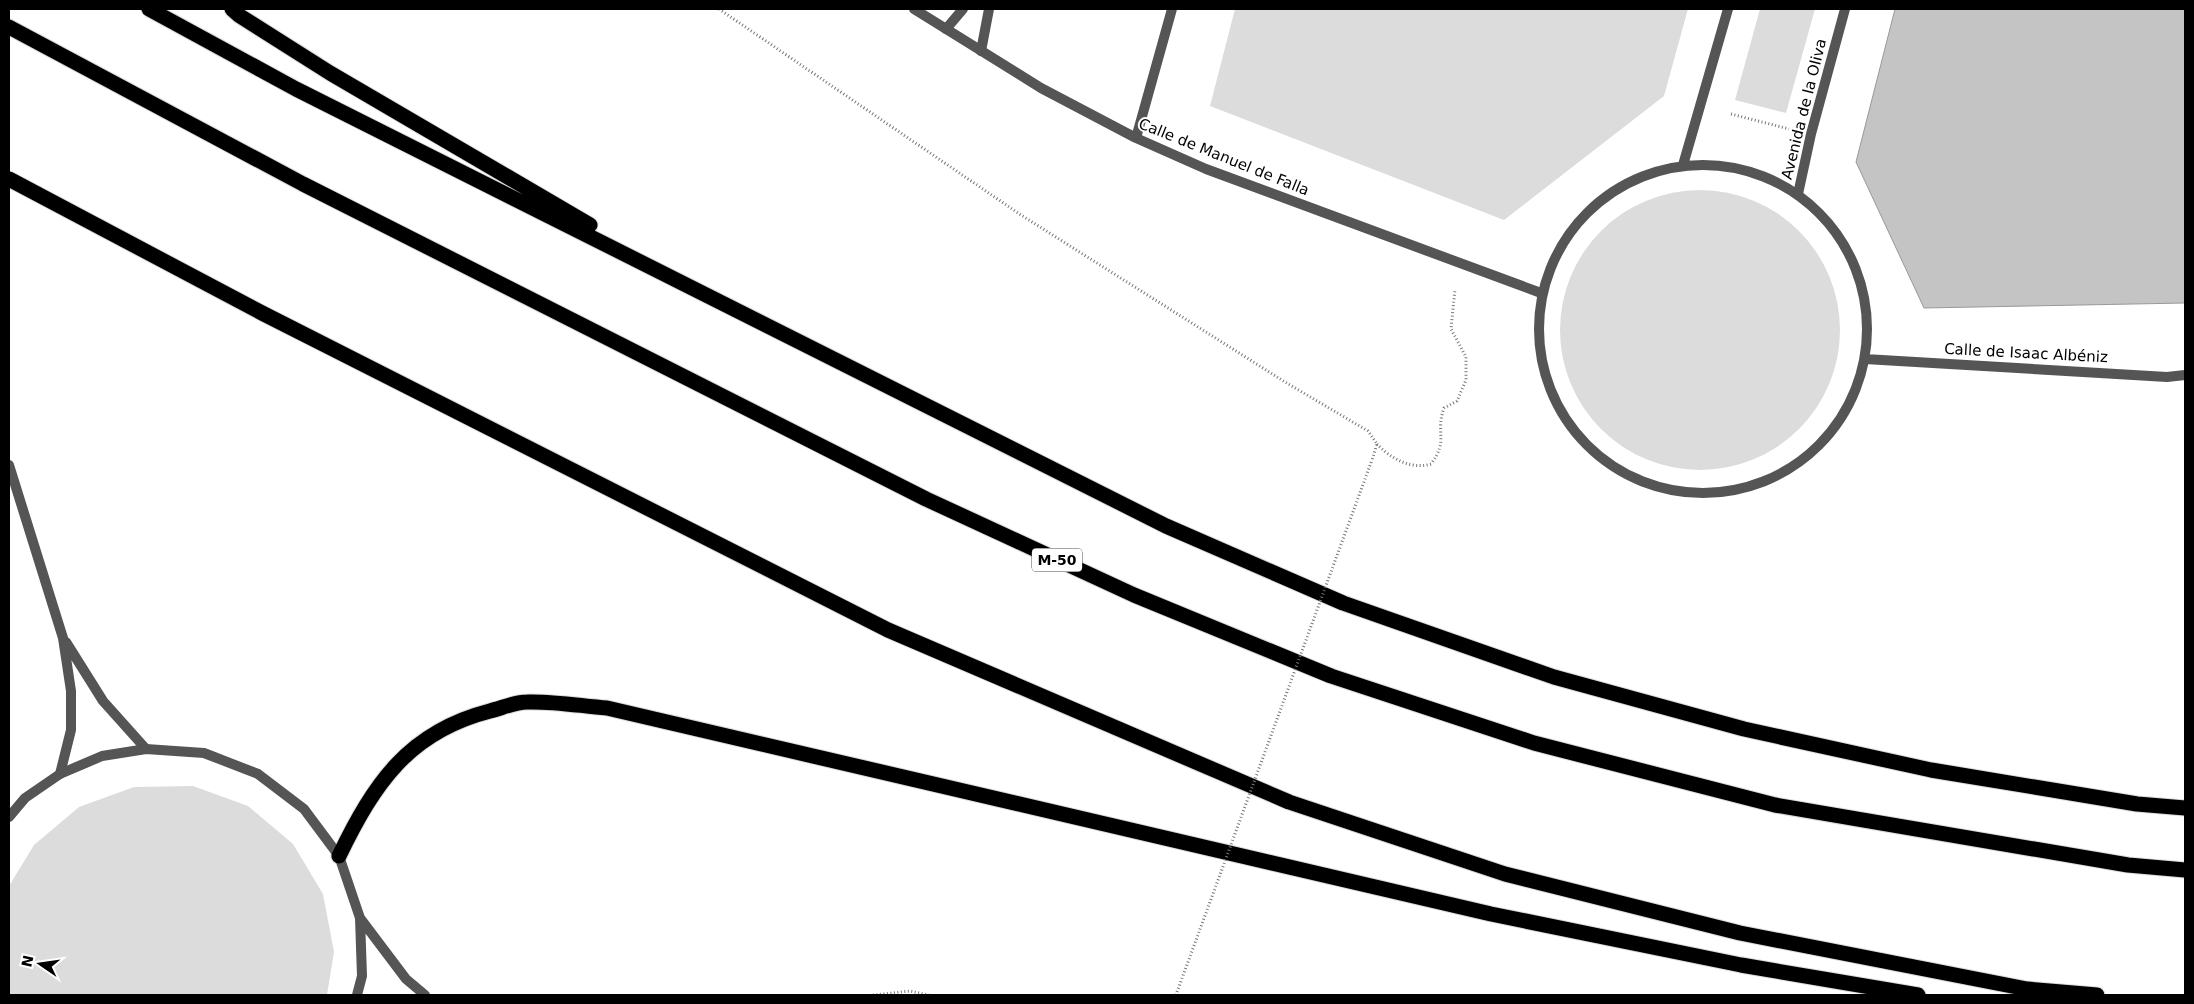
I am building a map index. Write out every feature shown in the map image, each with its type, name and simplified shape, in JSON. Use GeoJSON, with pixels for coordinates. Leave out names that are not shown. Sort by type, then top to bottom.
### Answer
{"type":"FeatureCollection","features":[{"type":"Feature","properties":{"kind":"highway"},"geometry":{"type":"LineString","coordinates":[[149,9],[296,89],[710,295],[1166,526],[1343,604],[1545,674],[1744,729],[1930,770],[2137,804],[2185,808]]}},
{"type":"Feature","properties":{"kind":"highway"},"geometry":{"type":"LineString","coordinates":[[232,9],[330,73],[710,295]]}},
{"type":"Feature","properties":{"kind":"highway","name":"M-50"},"geometry":{"type":"LineString","coordinates":[[9,27],[302,184],[926,500],[1134,596],[1331,676],[1534,743],[1775,805],[2128,865],[2185,870]]}},
{"type":"Feature","properties":{"kind":"highway"},"geometry":{"type":"LineString","coordinates":[[9,179],[262,313],[888,630],[1289,802],[1505,874],[1740,934],[2027,988],[2097,995]]}},
{"type":"Feature","properties":{"kind":"highway"},"geometry":{"type":"LineString","coordinates":[[339,856],[358,816],[377,788],[395,765],[430,736],[464,718],[526,702],[607,708],[1491,914],[1741,965],[1918,995]]}},
{"type":"Feature","properties":{"kind":"street","name":"Calle de Manuel de Falla"},"geometry":{"type":"LineString","coordinates":[[914,9],[1041,88],[1136,138],[1206,169],[1541,293]]}},
{"type":"Feature","properties":{"kind":"street"},"geometry":{"type":"LineString","coordinates":[[946,29],[963,9]]}},
{"type":"Feature","properties":{"kind":"street"},"geometry":{"type":"LineString","coordinates":[[981,51],[989,9]]}},
{"type":"Feature","properties":{"kind":"street"},"geometry":{"type":"LineString","coordinates":[[1136,138],[1172,9]]}},
{"type":"Feature","properties":{"kind":"street"},"geometry":{"type":"LineString","coordinates":[[1683,165],[1728,9]]}},
{"type":"Feature","properties":{"kind":"street","name":"Avenida de la Oliva"},"geometry":{"type":"LineString","coordinates":[[1798,194],[1811,134],[1845,9]]}},
{"type":"Feature","properties":{"kind":"street","name":"Avenida de la Oliva"},"geometry":{"type":"LineString","coordinates":[[1683,165],[1724,165],[1762,175],[1798,194],[1832,226],[1856,267],[1867,312],[1865,359],[1848,409],[1816,450],[1772,480],[1722,494],[1669,492],[1621,474],[1580,441],[1551,396],[1538,346],[1541,293],[1560,246],[1592,206],[1634,178],[1683,165]]}},
{"type":"Feature","properties":{"kind":"street","name":"Calle de Isaac Albéniz"},"geometry":{"type":"LineString","coordinates":[[1865,359],[2167,376],[2185,375]]}},
{"type":"Feature","properties":{"kind":"street"},"geometry":{"type":"LineString","coordinates":[[9,465],[63,638],[71,691],[72,730],[60,774]]}},
{"type":"Feature","properties":{"kind":"street"},"geometry":{"type":"LineString","coordinates":[[63,638],[103,701],[146,748]]}},
{"type":"Feature","properties":{"kind":"street"},"geometry":{"type":"LineString","coordinates":[[9,804],[25,798],[60,774],[102,756],[146,748],[204,753],[258,774],[304,809],[339,856],[360,918],[362,976],[357,995]]}},
{"type":"Feature","properties":{"kind":"street"},"geometry":{"type":"LineString","coordinates":[[9,817],[25,798]]}},
{"type":"Feature","properties":{"kind":"street"},"geometry":{"type":"LineString","coordinates":[[360,918],[406,978],[425,995]]}},
{"type":"Feature","properties":{"kind":"path"},"geometry":{"type":"LineString","coordinates":[[719,9],[1021,215],[1277,377],[1368,431],[1388,456],[1414,466],[1431,464],[1440,453],[1442,446],[1440,420],[1444,408],[1457,401],[1466,380],[1466,357],[1451,329],[1455,289]]}},
{"type":"Feature","properties":{"kind":"path"},"geometry":{"type":"LineString","coordinates":[[1731,114],[1792,130]]}},
{"type":"Feature","properties":{"kind":"path"},"geometry":{"type":"LineString","coordinates":[[1177,993],[1377,444]]}},
{"type":"Feature","properties":{"kind":"path"},"geometry":{"type":"LineString","coordinates":[[873,995],[910,991],[929,995]]}},
{"type":"Feature","properties":{"kind":"shaded area"},"geometry":{"type":"Polygon","coordinates":[[[1235,9],[1688,9],[1664,96],[1504,220],[1210,106],[1235,9]]]}},
{"type":"Feature","properties":{"kind":"shaded area"},"geometry":{"type":"Polygon","coordinates":[[[1760,9],[1815,9],[1786,113],[1735,100],[1760,9]]]}},
{"type":"Feature","properties":{"kind":"shaded area"},"geometry":{"type":"Polygon","coordinates":[[[1700,190],[1727,193],[1754,201],[1778,214],[1799,231],[1816,252],[1829,276],[1837,303],[1840,330],[1837,357],[1829,384],[1816,408],[1799,429],[1778,446],[1754,459],[1727,467],[1700,470],[1673,467],[1646,459],[1622,446],[1601,429],[1584,408],[1571,384],[1563,357],[1560,330],[1563,303],[1571,276],[1584,252],[1601,231],[1622,214],[1646,201],[1673,193],[1700,190]]]}},
{"type":"Feature","properties":{"kind":"shaded area"},"geometry":{"type":"Polygon","coordinates":[[[193,786],[248,806],[293,844],[323,894],[334,952],[327,995],[9,995],[9,886],[34,845],[79,807],[134,787],[193,786]]]}},
{"type":"Feature","properties":{"kind":"building"},"geometry":{"type":"Polygon","coordinates":[[[1895,9],[2185,9],[2185,303],[1924,308],[1856,162],[1895,9]]]}}]}
